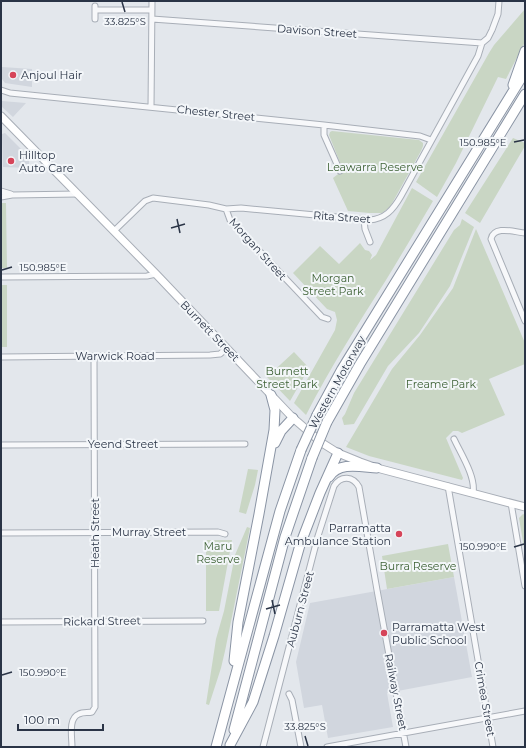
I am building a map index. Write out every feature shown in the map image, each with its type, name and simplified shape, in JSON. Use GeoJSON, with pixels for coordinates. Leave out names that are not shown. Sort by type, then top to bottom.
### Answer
{"type":"FeatureCollection","features":[{"type":"Feature","properties":{"kind":"highway"},"geometry":{"type":"LineString","coordinates":[[508,100],[525,50]]}},
{"type":"Feature","properties":{"kind":"highway","name":"Western Motorway"},"geometry":{"type":"LineString","coordinates":[[216,747],[280,511],[301,450],[317,414],[342,369],[525,72]]}},
{"type":"Feature","properties":{"kind":"highway","name":"Western Motorway"},"geometry":{"type":"LineString","coordinates":[[230,746],[285,537],[312,458],[327,422],[360,364],[525,94]]}},
{"type":"Feature","properties":{"kind":"highway"},"geometry":{"type":"LineString","coordinates":[[232,685],[238,622],[272,449],[276,414],[275,405],[271,394]]}},
{"type":"Feature","properties":{"kind":"highway"},"geometry":{"type":"LineString","coordinates":[[272,449],[281,431],[293,418]]}},
{"type":"Feature","properties":{"kind":"highway"},"geometry":{"type":"LineString","coordinates":[[230,746],[253,702],[300,545],[320,493],[338,453]]}},
{"type":"Feature","properties":{"kind":"highway"},"geometry":{"type":"LineString","coordinates":[[320,493],[331,474],[340,468],[347,466],[377,468]]}},
{"type":"Feature","properties":{"kind":"main road","name":"Burnett Street"},"geometry":{"type":"LineString","coordinates":[[1,116],[156,274],[293,418],[313,436],[338,453],[377,468],[525,506]]}},
{"type":"Feature","properties":{"kind":"street"},"geometry":{"type":"LineString","coordinates":[[151,107],[152,1]]}},
{"type":"Feature","properties":{"kind":"street","name":"Rita Street"},"geometry":{"type":"LineString","coordinates":[[114,231],[150,198],[209,205],[226,209],[241,208],[364,219],[380,218],[392,210],[478,56],[482,43],[488,38],[498,14],[499,1]]}},
{"type":"Feature","properties":{"kind":"street"},"geometry":{"type":"LineString","coordinates":[[95,19],[95,8],[152,10]]}},
{"type":"Feature","properties":{"kind":"street","name":"Davison Street"},"geometry":{"type":"LineString","coordinates":[[152,19],[482,43]]}},
{"type":"Feature","properties":{"kind":"street","name":"Chester Street"},"geometry":{"type":"LineString","coordinates":[[1,90],[10,93],[324,124],[420,136],[431,140]]}},
{"type":"Feature","properties":{"kind":"street"},"geometry":{"type":"LineString","coordinates":[[324,124],[324,135],[340,171]]}},
{"type":"Feature","properties":{"kind":"street"},"geometry":{"type":"LineString","coordinates":[[1,191],[12,195]]}},
{"type":"Feature","properties":{"kind":"street"},"geometry":{"type":"LineString","coordinates":[[1,197],[12,195],[78,194]]}},
{"type":"Feature","properties":{"kind":"street","name":"Morgan Street"},"geometry":{"type":"LineString","coordinates":[[226,209],[230,220],[322,317],[328,319]]}},
{"type":"Feature","properties":{"kind":"street"},"geometry":{"type":"LineString","coordinates":[[364,219],[365,229],[370,242]]}},
{"type":"Feature","properties":{"kind":"street"},"geometry":{"type":"LineString","coordinates":[[525,234],[496,231],[492,235],[491,239],[525,321]]}},
{"type":"Feature","properties":{"kind":"street"},"geometry":{"type":"LineString","coordinates":[[1,277],[148,276],[156,274]]}},
{"type":"Feature","properties":{"kind":"street","name":"Warwick Road"},"geometry":{"type":"LineString","coordinates":[[1,357],[214,355],[223,353],[227,348]]}},
{"type":"Feature","properties":{"kind":"street","name":"Heath Street"},"geometry":{"type":"LineString","coordinates":[[72,747],[72,723],[74,718],[81,713],[94,711],[95,707],[94,356]]}},
{"type":"Feature","properties":{"kind":"street"},"geometry":{"type":"LineString","coordinates":[[454,439],[472,478],[474,488],[473,493]]}},
{"type":"Feature","properties":{"kind":"street","name":"Yeend Street"},"geometry":{"type":"LineString","coordinates":[[1,445],[244,444]]}},
{"type":"Feature","properties":{"kind":"street","name":"Railway Street"},"geometry":{"type":"LineString","coordinates":[[347,478],[355,481],[359,487],[406,747]]}},
{"type":"Feature","properties":{"kind":"street","name":"Auburn Street"},"geometry":{"type":"LineString","coordinates":[[263,747],[318,536],[334,486],[339,481],[347,478]]}},
{"type":"Feature","properties":{"kind":"street","name":"Crimea Street"},"geometry":{"type":"LineString","coordinates":[[448,486],[493,747]]}},
{"type":"Feature","properties":{"kind":"street"},"geometry":{"type":"LineString","coordinates":[[511,503],[525,586]]}},
{"type":"Feature","properties":{"kind":"street","name":"Murray Street"},"geometry":{"type":"LineString","coordinates":[[1,533],[218,532],[226,534]]}},
{"type":"Feature","properties":{"kind":"street","name":"Rickard Street"},"geometry":{"type":"LineString","coordinates":[[1,622],[203,621]]}},
{"type":"Feature","properties":{"kind":"street"},"geometry":{"type":"LineString","coordinates":[[289,694],[292,700],[301,747]]}},
{"type":"Feature","properties":{"kind":"street"},"geometry":{"type":"LineString","coordinates":[[327,747],[525,711]]}},
{"type":"Feature","properties":{"kind":"shaded area"},"geometry":{"type":"Polygon","coordinates":[[[2,67],[32,69],[32,87],[5,83],[2,79],[2,67]]]}},
{"type":"Feature","properties":{"kind":"shaded area"},"geometry":{"type":"Polygon","coordinates":[[[2,101],[26,103],[13,117],[2,107],[2,101]]]}},
{"type":"Feature","properties":{"kind":"shaded area"},"geometry":{"type":"Polygon","coordinates":[[[5,133],[29,157],[29,168],[3,167],[2,134],[5,133]]]}},
{"type":"Feature","properties":{"kind":"shaded area","name":"Parramatta West Public School"},"geometry":{"type":"Polygon","coordinates":[[[454,577],[472,677],[387,693],[393,727],[328,738],[322,705],[304,708],[296,662],[310,603],[454,577]]]}},
{"type":"Feature","properties":{"kind":"green space"},"geometry":{"type":"Polygon","coordinates":[[[525,9],[525,42],[506,79],[498,77],[456,163],[437,197],[416,182],[494,45],[525,9]]]}},
{"type":"Feature","properties":{"kind":"green space","name":"Leawarra Reserve"},"geometry":{"type":"Polygon","coordinates":[[[332,131],[419,140],[423,143],[421,151],[390,207],[382,213],[348,211],[333,178],[343,170],[329,135],[332,131]]]}},
{"type":"Feature","properties":{"kind":"green space"},"geometry":{"type":"Polygon","coordinates":[[[513,138],[525,143],[525,146],[480,223],[465,213],[513,138]]]}},
{"type":"Feature","properties":{"kind":"green space","name":"Morgan Street Park"},"geometry":{"type":"Polygon","coordinates":[[[412,188],[433,201],[334,363],[306,415],[294,403],[335,330],[337,320],[335,312],[327,309],[293,273],[320,246],[339,264],[360,243],[365,250],[369,251],[372,255],[370,260],[376,255],[412,188]]]}},
{"type":"Feature","properties":{"kind":"green space"},"geometry":{"type":"Polygon","coordinates":[[[1,203],[6,203],[7,268],[1,268],[1,203]]]}},
{"type":"Feature","properties":{"kind":"green space"},"geometry":{"type":"Polygon","coordinates":[[[462,219],[474,227],[450,286],[419,333],[388,366],[354,424],[344,425],[342,418],[354,393],[454,230],[460,225],[462,219]]]}},
{"type":"Feature","properties":{"kind":"green space","name":"Freame Park"},"geometry":{"type":"Polygon","coordinates":[[[476,229],[525,343],[525,364],[489,379],[505,415],[462,433],[453,431],[446,438],[463,478],[462,480],[369,456],[346,447],[392,369],[420,335],[453,288],[476,229]]]}},
{"type":"Feature","properties":{"kind":"green space"},"geometry":{"type":"Polygon","coordinates":[[[1,285],[7,285],[7,347],[1,347],[1,285]]]}},
{"type":"Feature","properties":{"kind":"green space","name":"Burnett Street Park"},"geometry":{"type":"Polygon","coordinates":[[[294,352],[309,368],[290,401],[267,377],[294,352]]]}},
{"type":"Feature","properties":{"kind":"green space"},"geometry":{"type":"Polygon","coordinates":[[[248,469],[258,470],[246,514],[239,512],[248,469]]]}},
{"type":"Feature","properties":{"kind":"green space"},"geometry":{"type":"Polygon","coordinates":[[[523,514],[525,515],[525,554],[519,518],[523,514]]]}},
{"type":"Feature","properties":{"kind":"green space"},"geometry":{"type":"Polygon","coordinates":[[[247,527],[250,528],[225,651],[209,705],[206,704],[216,639],[224,611],[235,555],[247,527]]]}},
{"type":"Feature","properties":{"kind":"green space","name":"Maru Reserve"},"geometry":{"type":"Polygon","coordinates":[[[206,540],[232,540],[219,611],[206,611],[206,540]]]}},
{"type":"Feature","properties":{"kind":"green space","name":"Burra Reserve"},"geometry":{"type":"Polygon","coordinates":[[[448,544],[454,577],[387,589],[382,556],[448,544]]]}},
{"type":"Feature","properties":{"kind":"place","name":"Anjoul Hair"},"geometry":{"type":"Point","coordinates":[13,75]}},
{"type":"Feature","properties":{"kind":"place","name":"Hilltop Auto Care"},"geometry":{"type":"Point","coordinates":[11,161]}},
{"type":"Feature","properties":{"kind":"place","name":"Parramatta Ambulance Station"},"geometry":{"type":"Point","coordinates":[399,534]}},
{"type":"Feature","properties":{"kind":"place","name":"Parramatta West Public School"},"geometry":{"type":"Point","coordinates":[384,633]}}]}
